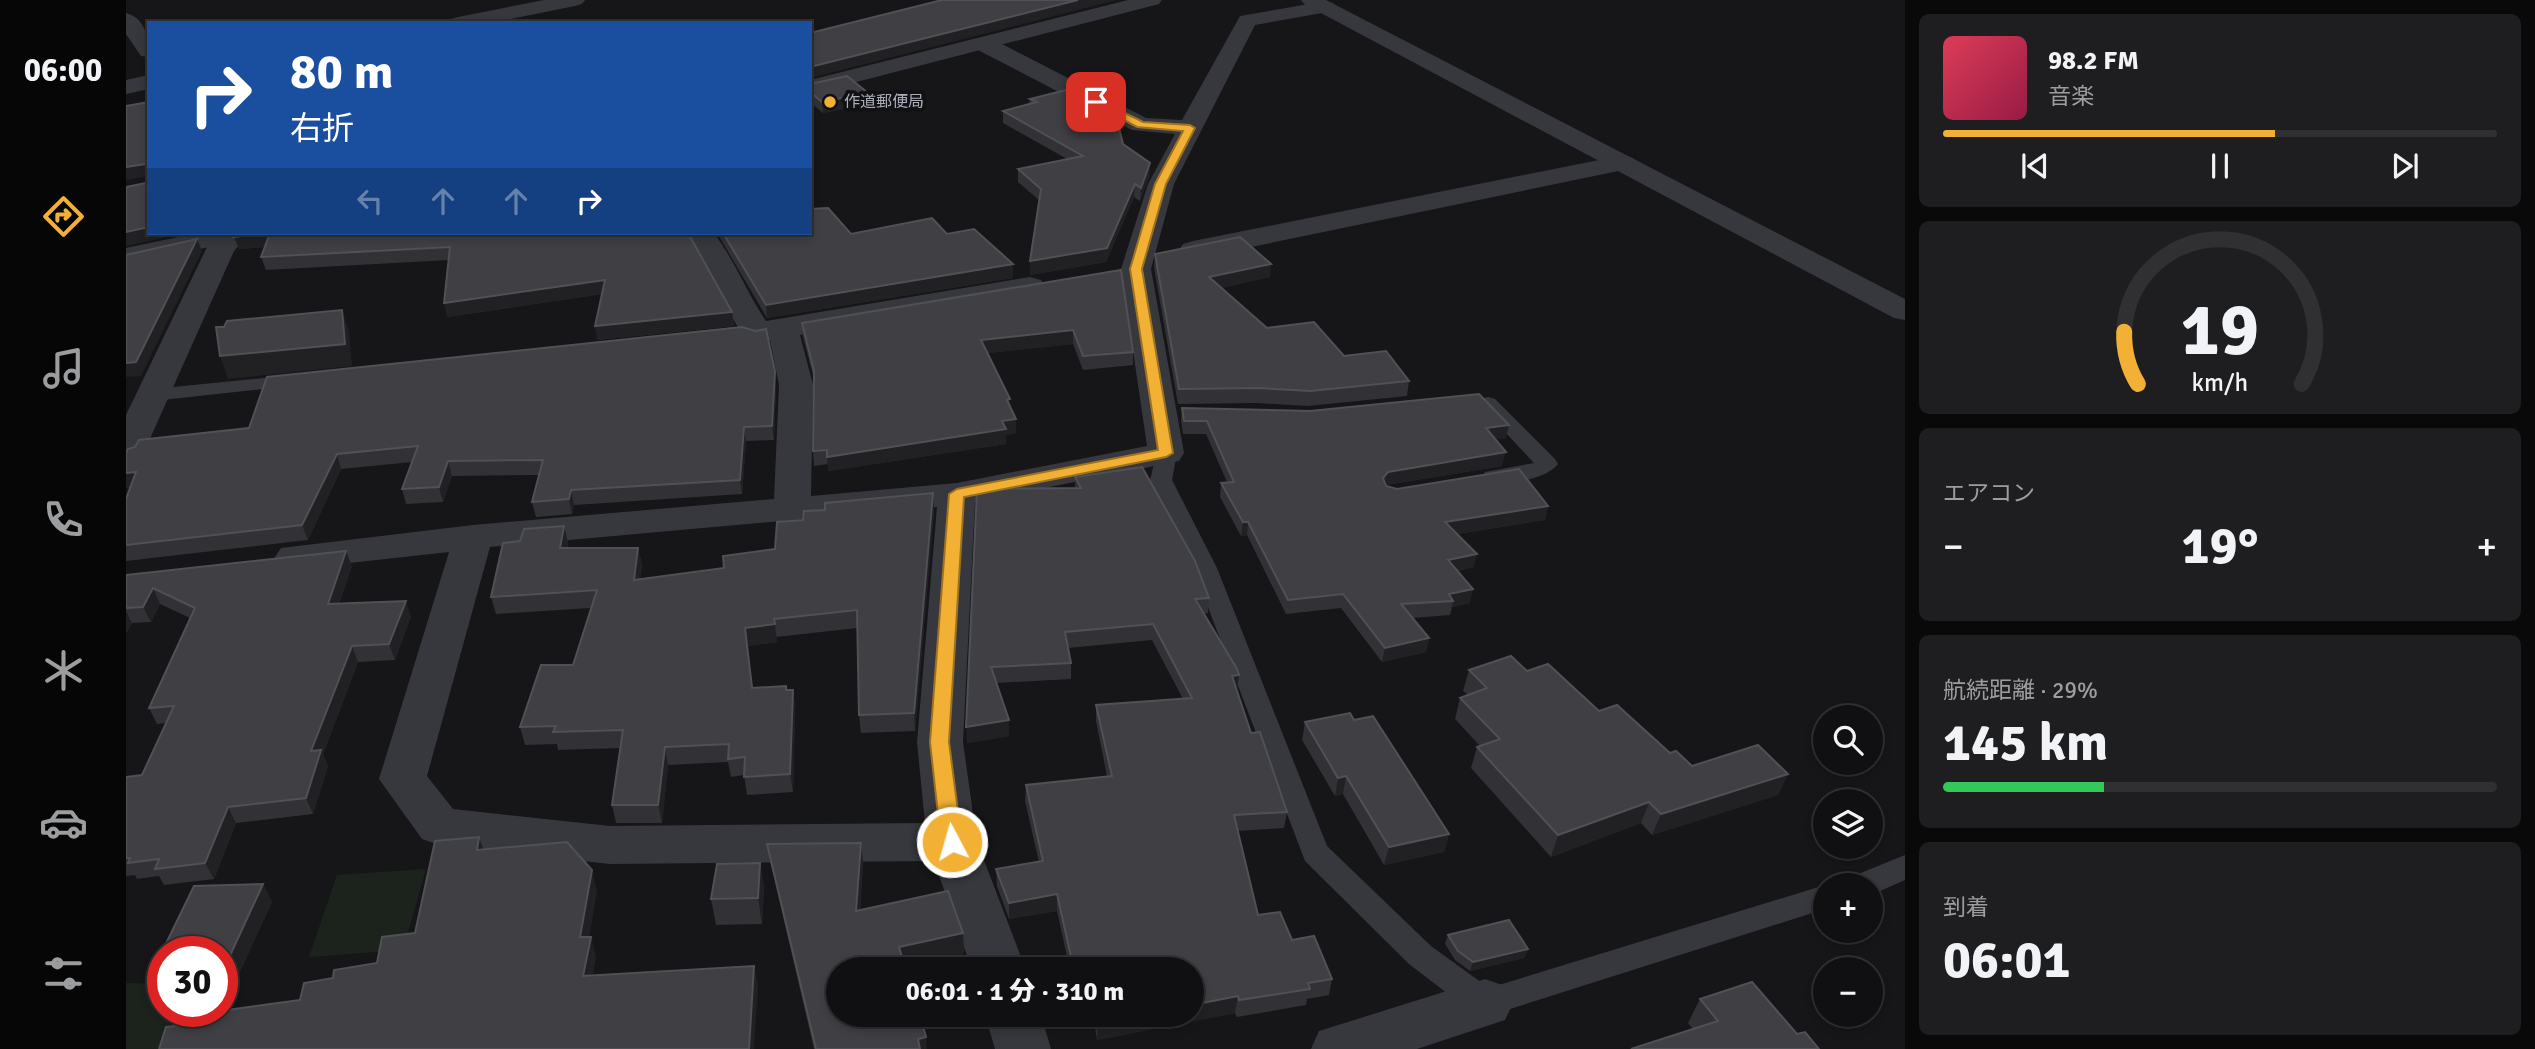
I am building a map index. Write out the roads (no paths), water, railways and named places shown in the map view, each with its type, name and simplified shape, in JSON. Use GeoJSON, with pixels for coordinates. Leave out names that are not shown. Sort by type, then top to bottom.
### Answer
{"type":"FeatureCollection","features":[{"type":"Feature","properties":{"kind":"street"},"geometry":{"type":"LineString","coordinates":[[468,21],[575,0]]}},
{"type":"Feature","properties":{"kind":"street"},"geometry":{"type":"LineString","coordinates":[[812,87],[1152,0]]}},
{"type":"Feature","properties":{"kind":"street"},"geometry":{"type":"LineString","coordinates":[[265,561],[473,537],[957,494],[1166,453],[1166,413],[1128,267],[1161,184],[1247,20],[1319,4],[1905,311]]}},
{"type":"Feature","properties":{"kind":"street"},"geometry":{"type":"LineString","coordinates":[[126,19],[147,48]]}},
{"type":"Feature","properties":{"kind":"street"},"geometry":{"type":"LineString","coordinates":[[984,44],[1141,125],[1190,128]]}},
{"type":"Feature","properties":{"kind":"street"},"geometry":{"type":"LineString","coordinates":[[126,87],[147,82]]}},
{"type":"Feature","properties":{"kind":"street"},"geometry":{"type":"LineString","coordinates":[[1128,267],[1624,163]]}},
{"type":"Feature","properties":{"kind":"street"},"geometry":{"type":"LineString","coordinates":[[126,257],[226,235]]}},
{"type":"Feature","properties":{"kind":"street"},"geometry":{"type":"LineString","coordinates":[[126,453],[146,386],[221,247],[233,235]]}},
{"type":"Feature","properties":{"kind":"street"},"geometry":{"type":"LineString","coordinates":[[701,235],[715,254],[732,293],[756,332],[796,384],[792,509]]}},
{"type":"Feature","properties":{"kind":"street"},"geometry":{"type":"LineString","coordinates":[[756,332],[1056,281]]}},
{"type":"Feature","properties":{"kind":"street"},"geometry":{"type":"LineString","coordinates":[[957,494],[940,742],[952,842],[994,957]]}},
{"type":"Feature","properties":{"kind":"street"},"geometry":{"type":"LineString","coordinates":[[473,537],[403,779],[439,826],[610,845],[952,842]]}},
{"type":"Feature","properties":{"kind":"street"},"geometry":{"type":"LineString","coordinates":[[1339,1049],[1409,1039],[1485,1003]]}},
{"type":"Feature","properties":{"kind":"street"},"geometry":{"type":"LineString","coordinates":[[1017,1027],[1023,1049]]}},
{"type":"Feature","properties":{"kind":"lane"},"geometry":{"type":"LineString","coordinates":[[146,386],[318,378]]}},
{"type":"Feature","properties":{"kind":"lane"},"geometry":{"type":"LineString","coordinates":[[1469,399],[1482,397],[1547,464],[1534,471],[1471,481]]}},
{"type":"Feature","properties":{"kind":"lane"},"geometry":{"type":"LineString","coordinates":[[1166,453],[1161,480],[1205,568],[1315,853],[1420,955],[1485,1003],[1813,901]]}},
{"type":"Feature","properties":{"kind":"lane"},"geometry":{"type":"LineString","coordinates":[[1883,877],[1905,867]]}},
{"type":"Feature","properties":{"kind":"place","name":"作道郵便局"},"geometry":{"type":"Point","coordinates":[830,102]}}]}
